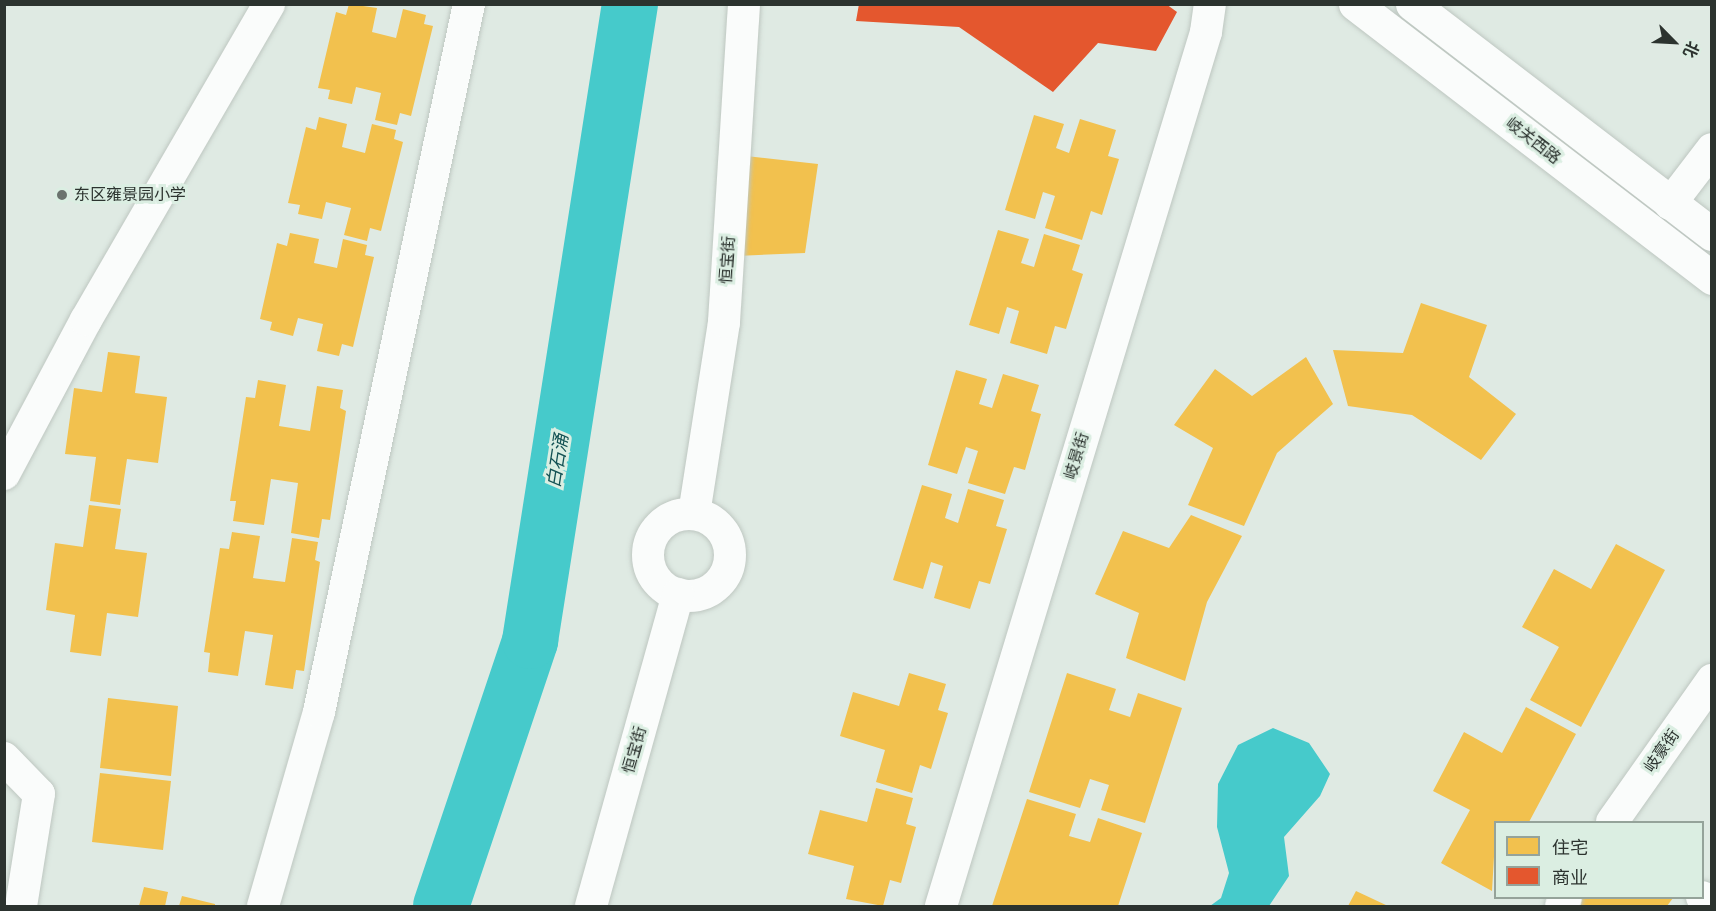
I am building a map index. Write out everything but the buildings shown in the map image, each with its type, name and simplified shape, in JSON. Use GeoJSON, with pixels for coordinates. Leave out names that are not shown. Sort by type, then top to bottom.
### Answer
{"type":"FeatureCollection","features":[{"type":"Feature","properties":{"kind":"main road","name":"岐关西路"},"geometry":{"type":"LineString","coordinates":[[1355,4],[1712,278]]}},
{"type":"Feature","properties":{"kind":"main road","name":"岐关西路"},"geometry":{"type":"LineString","coordinates":[[1412,4],[1712,234]]}},
{"type":"Feature","properties":{"kind":"street"},"geometry":{"type":"LineString","coordinates":[[4,474],[86,321],[269,4]]}},
{"type":"Feature","properties":{"kind":"street"},"geometry":{"type":"LineString","coordinates":[[263,906],[320,712],[470,4]]}},
{"type":"Feature","properties":{"kind":"street","name":"恒宝街"},"geometry":{"type":"LineString","coordinates":[[694,514],[724,322],[744,4]]}},
{"type":"Feature","properties":{"kind":"street","name":"岐景街"},"geometry":{"type":"LineString","coordinates":[[941,906],[1199,55],[1210,4]]}},
{"type":"Feature","properties":{"kind":"street"},"geometry":{"type":"LineString","coordinates":[[1670,204],[1712,149]]}},
{"type":"Feature","properties":{"kind":"street"},"geometry":{"type":"LineString","coordinates":[[694,514],[707,517],[726,536],[729,562],[724,575],[710,589],[692,596],[678,594],[656,579],[650,567],[649,547],[657,528],[668,519],[694,514]]}},
{"type":"Feature","properties":{"kind":"street","name":"恒宝街"},"geometry":{"type":"LineString","coordinates":[[591,906],[678,594]]}},
{"type":"Feature","properties":{"kind":"street","name":"岐豪街"},"geometry":{"type":"LineString","coordinates":[[1613,821],[1712,680]]}},
{"type":"Feature","properties":{"kind":"street"},"geometry":{"type":"LineString","coordinates":[[4,758],[39,794],[21,906]]}},
{"type":"Feature","properties":{"kind":"water"},"geometry":{"type":"Polygon","coordinates":[[[1273,728],[1309,743],[1330,774],[1320,796],[1284,837],[1289,876],[1269,906],[1210,906],[1221,898],[1229,873],[1217,827],[1218,784],[1238,745],[1273,728]]]}},
{"type":"Feature","properties":{"kind":"waterway","name":"白石涌"},"geometry":{"type":"LineString","coordinates":[[441,906],[530,641],[630,4]]}},
{"type":"Feature","properties":{"kind":"place","name":"东区雍景园小学"},"geometry":{"type":"Point","coordinates":[62,195]}}]}
